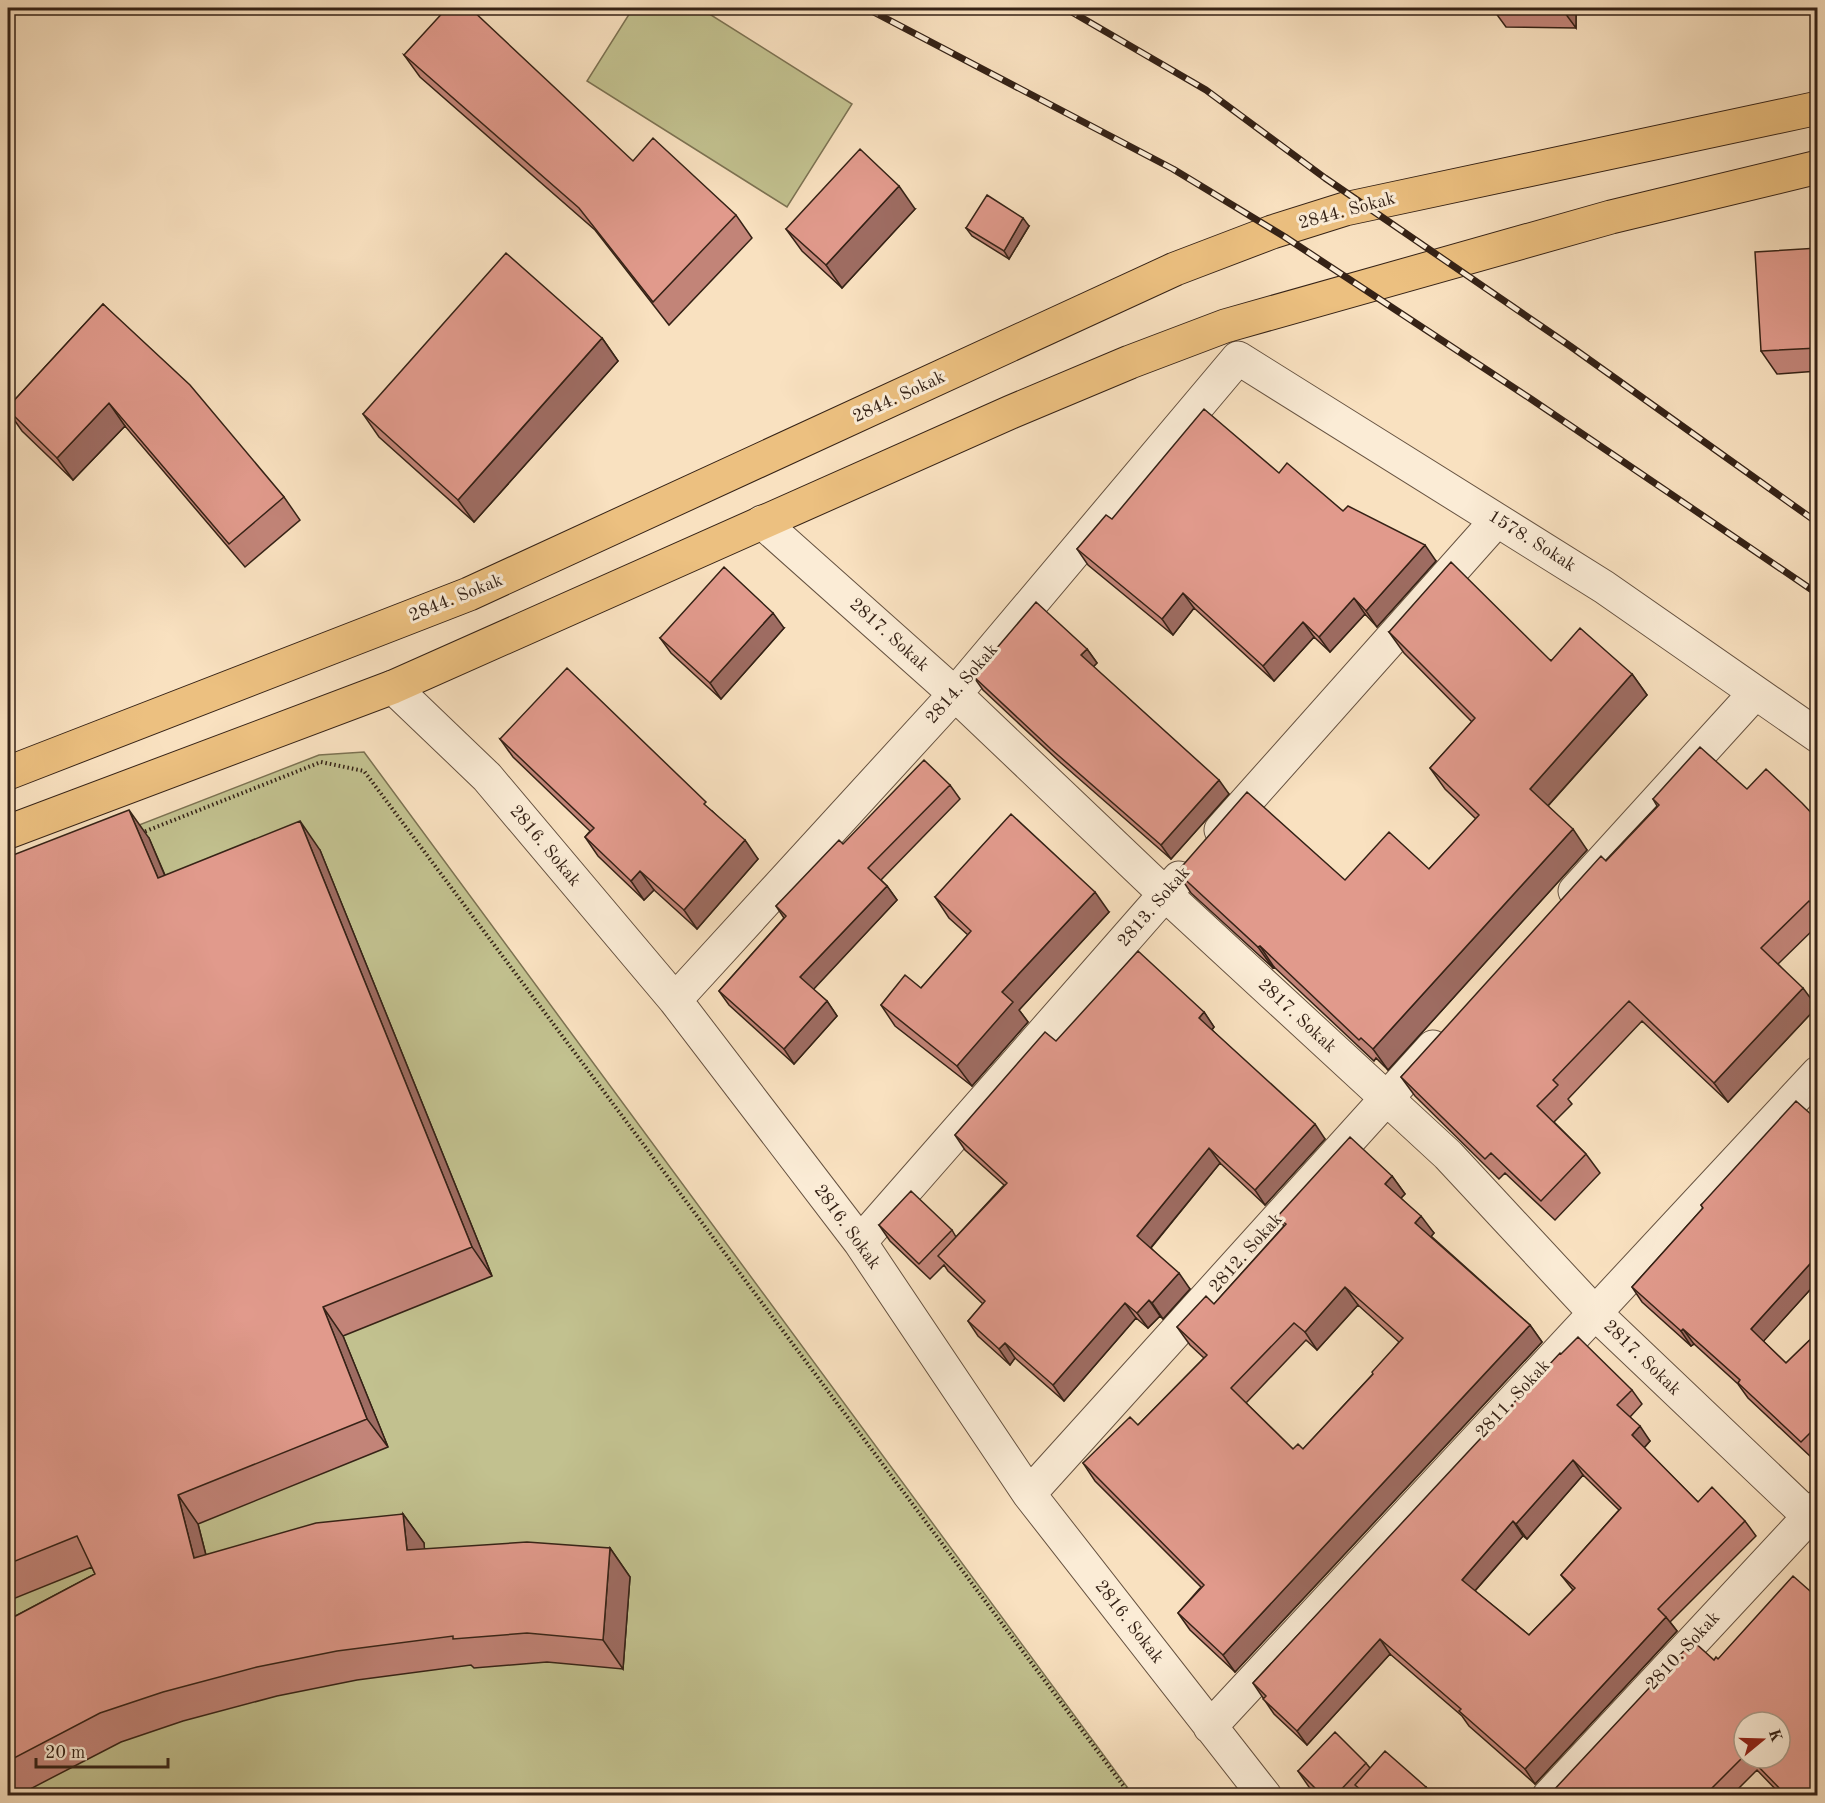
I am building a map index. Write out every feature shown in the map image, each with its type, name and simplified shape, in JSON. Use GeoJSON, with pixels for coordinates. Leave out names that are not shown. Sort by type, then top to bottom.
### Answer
{"type":"FeatureCollection","features":[{"type":"Feature","properties":{"kind":"main road","name":"2844. Sokak"},"geometry":{"type":"LineString","coordinates":[[8,773],[469,594],[1175,269],[1272,232],[1345,209],[1818,108]]}},
{"type":"Feature","properties":{"kind":"main road"},"geometry":{"type":"LineString","coordinates":[[8,832],[393,687],[762,522],[1130,362],[1225,326],[1611,217],[1818,167]]}},
{"type":"Feature","properties":{"kind":"street","name":"1578. Sokak"},"geometry":{"type":"LineString","coordinates":[[1238,358],[1604,587],[1818,736]]}},
{"type":"Feature","properties":{"kind":"street","name":"2814. Sokak"},"geometry":{"type":"LineString","coordinates":[[675,1000],[955,694],[1238,358]]}},
{"type":"Feature","properties":{"kind":"street","name":"2813. Sokak"},"geometry":{"type":"LineString","coordinates":[[860,1242],[1497,520]]}},
{"type":"Feature","properties":{"kind":"street","name":"2817. Sokak"},"geometry":{"type":"LineString","coordinates":[[762,522],[955,694],[1165,894],[1448,1155],[1594,1312],[1815,1516]]}},
{"type":"Feature","properties":{"kind":"street","name":"2816. Sokak"},"geometry":{"type":"LineString","coordinates":[[393,687],[487,777],[675,1000],[860,1242],[1029,1494],[1265,1796]]}},
{"type":"Feature","properties":{"kind":"street"},"geometry":{"type":"LineString","coordinates":[[1555,913],[1755,693]]}},
{"type":"Feature","properties":{"kind":"street","name":"2812. Sokak"},"geometry":{"type":"LineString","coordinates":[[1029,1494],[1450,1028]]}},
{"type":"Feature","properties":{"kind":"street","name":"2811. Sokak"},"geometry":{"type":"LineString","coordinates":[[1210,1727],[1818,1073]]}},
{"type":"Feature","properties":{"kind":"street","name":"2810. Sokak"},"geometry":{"type":"LineString","coordinates":[[1549,1796],[1815,1516]]}},
{"type":"Feature","properties":{"kind":"path"},"geometry":{"type":"LineString","coordinates":[[137,834],[321,762],[364,771],[1131,1796]]}},
{"type":"Feature","properties":{"kind":"shaded area"},"geometry":{"type":"Polygon","coordinates":[[[633,8],[700,8],[852,104],[787,207],[587,81],[633,8]]]}},
{"type":"Feature","properties":{"kind":"shaded area"},"geometry":{"type":"Polygon","coordinates":[[[364,752],[1133,1795],[8,1796],[8,876],[319,755],[364,752]]]}},
{"type":"Feature","properties":{"kind":"building"},"geometry":{"type":"Polygon","coordinates":[[[447,8],[470,8],[633,161],[653,138],[736,215],[653,302],[579,208],[404,55],[447,8]]]}},
{"type":"Feature","properties":{"kind":"building"},"geometry":{"type":"Polygon","coordinates":[[[1495,8],[1565,8],[1565,13],[1495,12],[1495,8]]]}},
{"type":"Feature","properties":{"kind":"building"},"geometry":{"type":"Polygon","coordinates":[[[860,149],[899,186],[826,265],[786,229],[860,149]]]}},
{"type":"Feature","properties":{"kind":"building"},"geometry":{"type":"Polygon","coordinates":[[[987,195],[1023,218],[1004,251],[966,228],[987,195]]]}},
{"type":"Feature","properties":{"kind":"building"},"geometry":{"type":"Polygon","coordinates":[[[1818,248],[1818,348],[1761,351],[1755,252],[1818,248]]]}},
{"type":"Feature","properties":{"kind":"building"},"geometry":{"type":"Polygon","coordinates":[[[506,253],[602,338],[458,500],[363,414],[506,253]]]}},
{"type":"Feature","properties":{"kind":"building"},"geometry":{"type":"Polygon","coordinates":[[[103,304],[190,385],[284,497],[229,544],[109,403],[57,458],[8,410],[8,407],[103,304]]]}},
{"type":"Feature","properties":{"kind":"building"},"geometry":{"type":"Polygon","coordinates":[[[1204,409],[1279,473],[1287,463],[1343,511],[1348,506],[1425,545],[1366,611],[1354,598],[1319,637],[1303,622],[1263,666],[1183,593],[1162,619],[1077,549],[1106,515],[1112,519],[1204,409]]]}},
{"type":"Feature","properties":{"kind":"building"},"geometry":{"type":"Polygon","coordinates":[[[1451,562],[1551,661],[1580,628],[1632,674],[1530,789],[1573,829],[1373,1049],[1361,1038],[1359,1040],[1260,946],[1258,947],[1177,872],[1247,792],[1345,880],[1389,832],[1429,869],[1479,815],[1430,768],[1475,718],[1389,632],[1451,562]]]}},
{"type":"Feature","properties":{"kind":"building"},"geometry":{"type":"Polygon","coordinates":[[[724,567],[773,613],[710,683],[660,638],[724,567]]]}},
{"type":"Feature","properties":{"kind":"building"},"geometry":{"type":"Polygon","coordinates":[[[1036,602],[1087,649],[1081,655],[1219,780],[1161,845],[1051,749],[973,676],[1036,602]]]}},
{"type":"Feature","properties":{"kind":"building"},"geometry":{"type":"Polygon","coordinates":[[[567,668],[706,802],[704,804],[745,840],[684,910],[640,871],[631,881],[585,837],[594,828],[500,739],[567,668]]]}},
{"type":"Feature","properties":{"kind":"building"},"geometry":{"type":"Polygon","coordinates":[[[1700,747],[1747,789],[1766,769],[1818,820],[1818,909],[1809,901],[1761,948],[1803,988],[1714,1083],[1629,1001],[1553,1080],[1558,1085],[1537,1106],[1586,1154],[1541,1201],[1491,1153],[1485,1159],[1401,1077],[1601,856],[1606,861],[1659,805],[1653,799],[1700,747]]]}},
{"type":"Feature","properties":{"kind":"building"},"geometry":{"type":"Polygon","coordinates":[[[924,760],[950,785],[868,868],[887,886],[800,977],[827,1001],[784,1049],[719,991],[786,916],[776,906],[839,840],[843,844],[924,760]]]}},
{"type":"Feature","properties":{"kind":"building"},"geometry":{"type":"Polygon","coordinates":[[[129,810],[158,878],[300,821],[472,1247],[323,1307],[367,1419],[178,1495],[194,1558],[316,1523],[403,1514],[407,1550],[527,1542],[610,1548],[603,1640],[527,1633],[453,1639],[453,1636],[337,1651],[257,1667],[163,1692],[100,1713],[12,1759],[13,1761],[8,1764],[8,1620],[95,1574],[77,1536],[8,1564],[8,857],[129,810]]]}},
{"type":"Feature","properties":{"kind":"building"},"geometry":{"type":"Polygon","coordinates":[[[1011,814],[1095,892],[1002,992],[1013,1002],[957,1066],[881,1005],[905,975],[921,988],[971,931],[935,897],[1011,814]]]}},
{"type":"Feature","properties":{"kind":"building"},"geometry":{"type":"Polygon","coordinates":[[[1138,951],[1204,1012],[1199,1018],[1315,1124],[1255,1190],[1209,1148],[1137,1236],[1179,1273],[1152,1303],[1149,1300],[1137,1313],[1125,1303],[1053,1385],[1005,1343],[999,1349],[968,1321],[985,1301],[938,1256],[1007,1183],[955,1135],[1045,1032],[1056,1041],[1138,951]]]}},
{"type":"Feature","properties":{"kind":"building"},"geometry":{"type":"Polygon","coordinates":[[[1796,1101],[1813,1116],[1818,1111],[1818,1255],[1751,1329],[1786,1363],[1818,1332],[1818,1425],[1801,1442],[1738,1383],[1740,1380],[1632,1287],[1703,1208],[1701,1205],[1796,1101]]]}},
{"type":"Feature","properties":{"kind":"building"},"geometry":{"type":"Polygon","coordinates":[[[1350,1137],[1392,1176],[1385,1184],[1421,1216],[1415,1223],[1530,1325],[1223,1655],[1178,1613],[1204,1585],[1083,1463],[1130,1417],[1138,1425],[1207,1355],[1177,1327],[1206,1296],[1214,1304],[1286,1224],[1277,1217],[1350,1137]],[[1345,1287],[1305,1332],[1294,1323],[1231,1388],[1293,1449],[1298,1444],[1303,1449],[1373,1374],[1372,1372],[1403,1338],[1345,1287]]]}},
{"type":"Feature","properties":{"kind":"building"},"geometry":{"type":"Polygon","coordinates":[[[911,1191],[952,1230],[919,1264],[879,1225],[911,1191]]]}},
{"type":"Feature","properties":{"kind":"building"},"geometry":{"type":"Polygon","coordinates":[[[1578,1337],[1632,1390],[1617,1405],[1640,1426],[1632,1435],[1698,1502],[1712,1487],[1745,1521],[1658,1609],[1666,1617],[1525,1769],[1459,1711],[1461,1709],[1380,1639],[1297,1731],[1263,1699],[1266,1696],[1253,1683],[1578,1337]],[[1573,1460],[1516,1524],[1513,1521],[1462,1580],[1529,1635],[1575,1588],[1561,1575],[1621,1508],[1573,1460]]]}},
{"type":"Feature","properties":{"kind":"building"},"geometry":{"type":"Polygon","coordinates":[[[1793,1576],[1818,1598],[1818,1796],[1787,1796],[1762,1770],[1792,1770],[1792,1710],[1732,1710],[1732,1768],[1704,1796],[1556,1796],[1552,1792],[1693,1641],[1714,1660],[1716,1657],[1718,1659],[1793,1576]]]}},
{"type":"Feature","properties":{"kind":"building"},"geometry":{"type":"Polygon","coordinates":[[[1335,1732],[1366,1763],[1335,1796],[1323,1796],[1298,1771],[1335,1732]]]}},
{"type":"Feature","properties":{"kind":"building"},"geometry":{"type":"Polygon","coordinates":[[[1385,1751],[1426,1787],[1419,1796],[1368,1796],[1355,1785],[1385,1751]]]}},
{"type":"Feature","properties":{"kind":"railway"},"geometry":{"type":"LineString","coordinates":[[866,8],[1173,169],[1285,237],[1531,399],[1818,594]]}},
{"type":"Feature","properties":{"kind":"railway"},"geometry":{"type":"LineString","coordinates":[[1065,8],[1206,90],[1325,178],[1570,346],[1818,523]]}}]}
